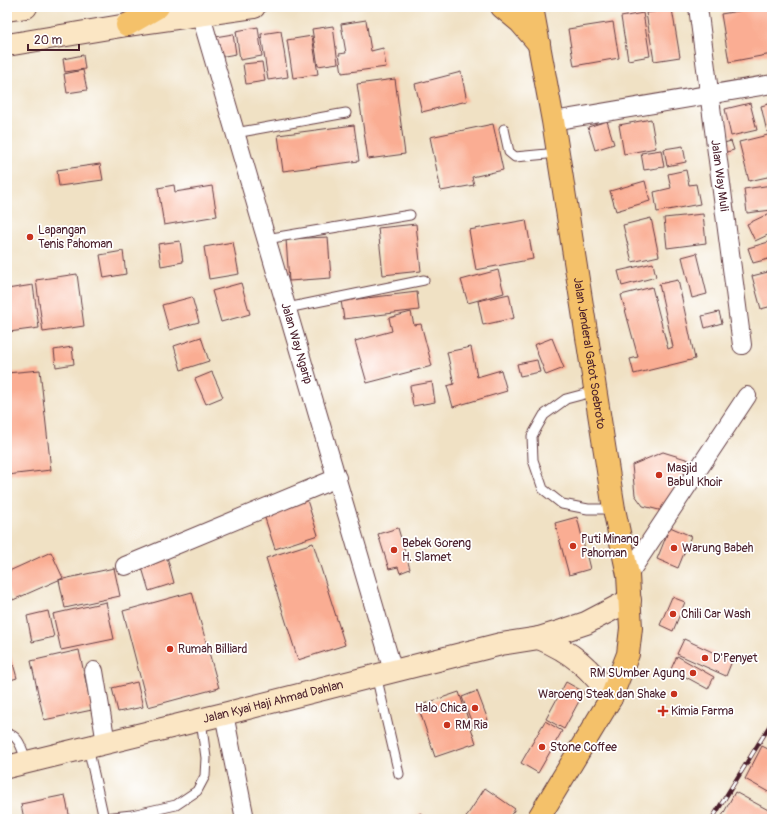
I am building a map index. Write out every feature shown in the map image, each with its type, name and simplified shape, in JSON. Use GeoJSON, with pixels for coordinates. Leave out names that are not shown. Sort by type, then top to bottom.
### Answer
{"type":"FeatureCollection","features":[{"type":"Feature","properties":{"kind":"main road"},"geometry":{"type":"LineString","coordinates":[[7,10],[26,7]]}},
{"type":"Feature","properties":{"kind":"main road"},"geometry":{"type":"LineString","coordinates":[[128,25],[158,7]]}},
{"type":"Feature","properties":{"kind":"main road"},"geometry":{"type":"LineString","coordinates":[[7,45],[128,25],[201,16],[254,7]]}},
{"type":"Feature","properties":{"kind":"main road"},"geometry":{"type":"LineString","coordinates":[[502,7],[520,22],[539,44]]}},
{"type":"Feature","properties":{"kind":"main road","name":"Jalan Jenderal Gatot Soebroto"},"geometry":{"type":"LineString","coordinates":[[532,7],[553,121],[614,509],[628,575],[631,628],[628,654],[611,698],[538,819]]}},
{"type":"Feature","properties":{"kind":"main road","name":"Jalan Kyai Haji Ahmad Dahlan"},"geometry":{"type":"LineString","coordinates":[[17,765],[501,644],[539,638],[586,623],[630,600]]}},
{"type":"Feature","properties":{"kind":"main road"},"geometry":{"type":"LineString","coordinates":[[539,638],[573,655],[601,682],[611,698]]}},
{"type":"Feature","properties":{"kind":"street","name":"Jalan Way Muli"},"geometry":{"type":"LineString","coordinates":[[698,7],[742,344]]}},
{"type":"Feature","properties":{"kind":"street","name":"Jalan Way Ngarip"},"geometry":{"type":"LineString","coordinates":[[201,16],[337,478],[384,673]]}},
{"type":"Feature","properties":{"kind":"street"},"geometry":{"type":"LineString","coordinates":[[553,121],[772,84]]}},
{"type":"Feature","properties":{"kind":"street"},"geometry":{"type":"LineString","coordinates":[[628,575],[748,396]]}},
{"type":"Feature","properties":{"kind":"street"},"geometry":{"type":"LineString","coordinates":[[125,566],[337,478]]}},
{"type":"Feature","properties":{"kind":"street"},"geometry":{"type":"LineString","coordinates":[[94,671],[97,745]]}},
{"type":"Feature","properties":{"kind":"street"},"geometry":{"type":"LineString","coordinates":[[224,714],[245,819]]}},
{"type":"Feature","properties":{"kind":"lane"},"geometry":{"type":"LineString","coordinates":[[235,133],[346,113]]}},
{"type":"Feature","properties":{"kind":"lane"},"geometry":{"type":"LineString","coordinates":[[504,129],[509,152],[515,157],[558,153]]}},
{"type":"Feature","properties":{"kind":"lane"},"geometry":{"type":"LineString","coordinates":[[266,239],[410,214]]}},
{"type":"Feature","properties":{"kind":"lane"},"geometry":{"type":"LineString","coordinates":[[287,308],[424,280]]}},
{"type":"Feature","properties":{"kind":"lane"},"geometry":{"type":"LineString","coordinates":[[596,391],[566,399],[544,416],[532,436],[533,460],[542,489],[562,504],[588,509],[614,509]]}},
{"type":"Feature","properties":{"kind":"lane"},"geometry":{"type":"LineString","coordinates":[[384,673],[399,774]]}},
{"type":"Feature","properties":{"kind":"lane"},"geometry":{"type":"LineString","coordinates":[[97,745],[104,818],[132,815],[176,804],[197,791],[205,776],[206,758],[201,720]]}},
{"type":"Feature","properties":{"kind":"lane"},"geometry":{"type":"LineString","coordinates":[[7,734],[12,734],[16,738],[17,765]]}},
{"type":"Feature","properties":{"kind":"building"},"geometry":{"type":"Polygon","coordinates":[[[624,7],[657,7],[657,8],[625,13],[624,7]]]}},
{"type":"Feature","properties":{"kind":"building"},"geometry":{"type":"Polygon","coordinates":[[[761,7],[772,7],[772,54],[729,62],[721,14],[761,7]]]}},
{"type":"Feature","properties":{"kind":"building"},"geometry":{"type":"Polygon","coordinates":[[[672,9],[680,57],[654,61],[646,13],[672,9]]]}},
{"type":"Feature","properties":{"kind":"building"},"geometry":{"type":"Polygon","coordinates":[[[643,13],[650,56],[628,60],[621,17],[643,13]]]}},
{"type":"Feature","properties":{"kind":"building"},"geometry":{"type":"Polygon","coordinates":[[[366,20],[371,51],[383,48],[386,67],[342,73],[339,54],[346,53],[341,24],[366,20]]]}},
{"type":"Feature","properties":{"kind":"building"},"geometry":{"type":"Polygon","coordinates":[[[613,22],[619,58],[574,66],[568,29],[613,22]]]}},
{"type":"Feature","properties":{"kind":"building"},"geometry":{"type":"Polygon","coordinates":[[[333,26],[338,63],[318,66],[312,29],[333,26]]]}},
{"type":"Feature","properties":{"kind":"building"},"geometry":{"type":"Polygon","coordinates":[[[258,27],[262,56],[240,60],[236,31],[258,27]]]}},
{"type":"Feature","properties":{"kind":"building"},"geometry":{"type":"Polygon","coordinates":[[[281,31],[288,77],[268,80],[261,34],[281,31]]]}},
{"type":"Feature","properties":{"kind":"building"},"geometry":{"type":"Polygon","coordinates":[[[233,34],[236,54],[219,57],[215,37],[233,34]]]}},
{"type":"Feature","properties":{"kind":"building"},"geometry":{"type":"Polygon","coordinates":[[[312,36],[318,74],[293,78],[287,40],[312,36]]]}},
{"type":"Feature","properties":{"kind":"building"},"geometry":{"type":"Polygon","coordinates":[[[83,55],[85,69],[65,72],[63,59],[83,55]]]}},
{"type":"Feature","properties":{"kind":"building"},"geometry":{"type":"Polygon","coordinates":[[[262,62],[265,81],[246,84],[243,64],[262,62]]]}},
{"type":"Feature","properties":{"kind":"building"},"geometry":{"type":"Polygon","coordinates":[[[83,70],[87,90],[67,93],[64,74],[83,70]]]}},
{"type":"Feature","properties":{"kind":"building"},"geometry":{"type":"Polygon","coordinates":[[[461,72],[467,101],[422,112],[415,84],[461,72]]]}},
{"type":"Feature","properties":{"kind":"building"},"geometry":{"type":"Polygon","coordinates":[[[395,79],[405,154],[368,159],[357,84],[395,79]]]}},
{"type":"Feature","properties":{"kind":"building"},"geometry":{"type":"Polygon","coordinates":[[[750,103],[757,130],[731,136],[725,109],[750,103]]]}},
{"type":"Feature","properties":{"kind":"building"},"geometry":{"type":"Polygon","coordinates":[[[772,103],[772,131],[767,132],[761,106],[772,103]]]}},
{"type":"Feature","properties":{"kind":"building"},"geometry":{"type":"Polygon","coordinates":[[[651,119],[656,148],[624,154],[619,125],[651,119]]]}},
{"type":"Feature","properties":{"kind":"building"},"geometry":{"type":"Polygon","coordinates":[[[607,121],[614,144],[595,150],[588,127],[607,121]]]}},
{"type":"Feature","properties":{"kind":"building"},"geometry":{"type":"Polygon","coordinates":[[[493,124],[503,170],[472,177],[474,185],[441,191],[430,137],[493,124]]]}},
{"type":"Feature","properties":{"kind":"building"},"geometry":{"type":"Polygon","coordinates":[[[354,125],[359,161],[283,171],[278,135],[354,125]]]}},
{"type":"Feature","properties":{"kind":"building"},"geometry":{"type":"Polygon","coordinates":[[[772,134],[772,176],[749,181],[739,142],[772,134]]]}},
{"type":"Feature","properties":{"kind":"building"},"geometry":{"type":"Polygon","coordinates":[[[731,141],[734,150],[719,154],[717,145],[731,141]]]}},
{"type":"Feature","properties":{"kind":"building"},"geometry":{"type":"Polygon","coordinates":[[[683,146],[686,162],[667,166],[664,149],[683,146]]]}},
{"type":"Feature","properties":{"kind":"building"},"geometry":{"type":"Polygon","coordinates":[[[661,150],[664,167],[644,170],[641,153],[661,150]]]}},
{"type":"Feature","properties":{"kind":"building"},"geometry":{"type":"Polygon","coordinates":[[[100,164],[103,180],[59,186],[57,170],[100,164]]]}},
{"type":"Feature","properties":{"kind":"building"},"geometry":{"type":"Polygon","coordinates":[[[686,170],[689,185],[696,184],[700,204],[657,212],[654,192],[671,188],[668,174],[686,170]]]}},
{"type":"Feature","properties":{"kind":"building"},"geometry":{"type":"Polygon","coordinates":[[[645,181],[650,201],[616,211],[610,191],[645,181]]]}},
{"type":"Feature","properties":{"kind":"building"},"geometry":{"type":"Polygon","coordinates":[[[174,185],[175,192],[212,186],[217,216],[164,225],[158,188],[174,185]]]}},
{"type":"Feature","properties":{"kind":"building"},"geometry":{"type":"Polygon","coordinates":[[[772,185],[772,210],[747,213],[744,189],[772,185]]]}},
{"type":"Feature","properties":{"kind":"building"},"geometry":{"type":"Polygon","coordinates":[[[772,212],[772,233],[755,241],[747,224],[772,212]]]}},
{"type":"Feature","properties":{"kind":"building"},"geometry":{"type":"Polygon","coordinates":[[[703,214],[706,243],[667,248],[664,218],[703,214]]]}},
{"type":"Feature","properties":{"kind":"building"},"geometry":{"type":"Polygon","coordinates":[[[651,218],[659,256],[632,262],[623,225],[651,218]]]}},
{"type":"Feature","properties":{"kind":"building"},"geometry":{"type":"Polygon","coordinates":[[[526,220],[533,259],[476,270],[469,230],[526,220]]]}},
{"type":"Feature","properties":{"kind":"building"},"geometry":{"type":"Polygon","coordinates":[[[416,224],[421,271],[383,275],[378,228],[416,224]]]}},
{"type":"Feature","properties":{"kind":"building"},"geometry":{"type":"Polygon","coordinates":[[[328,237],[331,278],[289,281],[286,239],[328,237]]]}},
{"type":"Feature","properties":{"kind":"building"},"geometry":{"type":"Polygon","coordinates":[[[180,241],[183,262],[161,266],[158,244],[180,241]]]}},
{"type":"Feature","properties":{"kind":"building"},"geometry":{"type":"Polygon","coordinates":[[[772,241],[772,258],[753,263],[748,248],[772,241]]]}},
{"type":"Feature","properties":{"kind":"building"},"geometry":{"type":"Polygon","coordinates":[[[233,242],[239,274],[209,279],[204,247],[233,242]]]}},
{"type":"Feature","properties":{"kind":"building"},"geometry":{"type":"Polygon","coordinates":[[[123,251],[126,274],[104,278],[100,255],[123,251]]]}},
{"type":"Feature","properties":{"kind":"building"},"geometry":{"type":"Polygon","coordinates":[[[697,253],[707,294],[692,298],[682,257],[697,253]]]}},
{"type":"Feature","properties":{"kind":"building"},"geometry":{"type":"Polygon","coordinates":[[[653,263],[656,277],[622,286],[618,271],[653,263]]]}},
{"type":"Feature","properties":{"kind":"building"},"geometry":{"type":"Polygon","coordinates":[[[498,270],[504,293],[468,303],[461,280],[498,270]]]}},
{"type":"Feature","properties":{"kind":"building"},"geometry":{"type":"Polygon","coordinates":[[[772,271],[772,306],[761,309],[752,276],[772,271]]]}},
{"type":"Feature","properties":{"kind":"building"},"geometry":{"type":"Polygon","coordinates":[[[77,274],[84,326],[43,332],[36,280],[77,274]]]}},
{"type":"Feature","properties":{"kind":"building"},"geometry":{"type":"Polygon","coordinates":[[[678,280],[695,359],[634,374],[630,359],[638,357],[621,295],[652,287],[668,349],[673,347],[659,284],[678,280]]]}},
{"type":"Feature","properties":{"kind":"building"},"geometry":{"type":"Polygon","coordinates":[[[241,283],[250,314],[221,322],[212,291],[241,283]]]}},
{"type":"Feature","properties":{"kind":"building"},"geometry":{"type":"Polygon","coordinates":[[[33,285],[39,328],[9,332],[7,316],[7,289],[33,285]]]}},
{"type":"Feature","properties":{"kind":"building"},"geometry":{"type":"Polygon","coordinates":[[[417,292],[419,310],[344,319],[341,301],[417,292]]]}},
{"type":"Feature","properties":{"kind":"building"},"geometry":{"type":"Polygon","coordinates":[[[509,294],[514,318],[483,325],[478,301],[509,294]]]}},
{"type":"Feature","properties":{"kind":"building"},"geometry":{"type":"Polygon","coordinates":[[[192,297],[199,322],[169,330],[162,305],[192,297]]]}},
{"type":"Feature","properties":{"kind":"building"},"geometry":{"type":"Polygon","coordinates":[[[411,312],[414,325],[421,324],[432,366],[367,383],[355,341],[392,331],[389,318],[411,312]]]}},
{"type":"Feature","properties":{"kind":"building"},"geometry":{"type":"Polygon","coordinates":[[[719,312],[722,323],[705,328],[702,316],[719,312]]]}},
{"type":"Feature","properties":{"kind":"building"},"geometry":{"type":"Polygon","coordinates":[[[201,337],[209,361],[181,370],[174,346],[201,337]]]}},
{"type":"Feature","properties":{"kind":"building"},"geometry":{"type":"Polygon","coordinates":[[[552,338],[564,368],[546,375],[534,345],[552,338]]]}},
{"type":"Feature","properties":{"kind":"building"},"geometry":{"type":"Polygon","coordinates":[[[72,347],[74,364],[56,367],[54,350],[72,347]]]}},
{"type":"Feature","properties":{"kind":"building"},"geometry":{"type":"Polygon","coordinates":[[[471,347],[477,377],[501,370],[507,391],[453,407],[447,386],[454,384],[447,352],[471,347]]]}},
{"type":"Feature","properties":{"kind":"building"},"geometry":{"type":"Polygon","coordinates":[[[537,360],[540,372],[520,376],[517,364],[537,360]]]}},
{"type":"Feature","properties":{"kind":"building"},"geometry":{"type":"Polygon","coordinates":[[[40,370],[51,470],[7,475],[7,373],[40,370]]]}},
{"type":"Feature","properties":{"kind":"building"},"geometry":{"type":"Polygon","coordinates":[[[212,372],[223,397],[206,404],[195,379],[212,372]]]}},
{"type":"Feature","properties":{"kind":"building"},"geometry":{"type":"Polygon","coordinates":[[[432,382],[435,402],[413,406],[410,386],[432,382]]]}},
{"type":"Feature","properties":{"kind":"building","name":"Masjid Babul Khoir"},"geometry":{"type":"Polygon","coordinates":[[[663,452],[689,460],[682,486],[663,511],[643,506],[635,495],[632,465],[663,452]]]}},
{"type":"Feature","properties":{"kind":"building"},"geometry":{"type":"Polygon","coordinates":[[[306,497],[318,535],[275,549],[263,512],[306,497]]]}},
{"type":"Feature","properties":{"kind":"building","name":"Puti Minang Pahoman"},"geometry":{"type":"Polygon","coordinates":[[[577,517],[590,569],[569,575],[555,523],[577,517]]]}},
{"type":"Feature","properties":{"kind":"building","name":"Warung Babeh"},"geometry":{"type":"Polygon","coordinates":[[[670,527],[691,536],[678,568],[657,559],[670,527]]]}},
{"type":"Feature","properties":{"kind":"building","name":"Bebek Goreng H. Slamet"},"geometry":{"type":"Polygon","coordinates":[[[398,528],[410,569],[400,573],[398,567],[389,569],[378,534],[398,528]]]}},
{"type":"Feature","properties":{"kind":"building"},"geometry":{"type":"Polygon","coordinates":[[[313,543],[345,645],[298,660],[266,558],[313,543]]]}},
{"type":"Feature","properties":{"kind":"building"},"geometry":{"type":"Polygon","coordinates":[[[51,552],[63,578],[13,600],[7,586],[7,572],[51,552]]]}},
{"type":"Feature","properties":{"kind":"building"},"geometry":{"type":"Polygon","coordinates":[[[166,553],[174,583],[149,591],[140,561],[166,553]]]}},
{"type":"Feature","properties":{"kind":"building"},"geometry":{"type":"Polygon","coordinates":[[[114,568],[120,596],[65,608],[59,580],[114,568]]]}},
{"type":"Feature","properties":{"kind":"building","name":"Rumah Billiard"},"geometry":{"type":"Polygon","coordinates":[[[192,592],[219,688],[148,707],[123,611],[192,592]]]}},
{"type":"Feature","properties":{"kind":"building","name":"Chili Car Wash"},"geometry":{"type":"Polygon","coordinates":[[[672,597],[685,602],[673,631],[660,625],[672,597]]]}},
{"type":"Feature","properties":{"kind":"building"},"geometry":{"type":"Polygon","coordinates":[[[106,602],[114,639],[61,650],[53,614],[106,602]]]}},
{"type":"Feature","properties":{"kind":"building"},"geometry":{"type":"Polygon","coordinates":[[[48,611],[54,637],[32,642],[27,616],[48,611]]]}},
{"type":"Feature","properties":{"kind":"building","name":"D'Penyet"},"geometry":{"type":"Polygon","coordinates":[[[684,639],[732,661],[726,676],[677,654],[684,639]]]}},
{"type":"Feature","properties":{"kind":"building"},"geometry":{"type":"Polygon","coordinates":[[[7,642],[17,678],[7,681],[7,642]]]}},
{"type":"Feature","properties":{"kind":"building"},"geometry":{"type":"Polygon","coordinates":[[[79,650],[92,710],[44,720],[31,661],[79,650]]]}},
{"type":"Feature","properties":{"kind":"building","name":"RM SUmber Agung"},"geometry":{"type":"Polygon","coordinates":[[[677,656],[714,677],[708,689],[671,669],[677,656]]]}},
{"type":"Feature","properties":{"kind":"building"},"geometry":{"type":"Polygon","coordinates":[[[137,682],[143,707],[118,712],[112,688],[137,682]]]}},
{"type":"Feature","properties":{"kind":"building"},"geometry":{"type":"Polygon","coordinates":[[[566,682],[584,692],[564,729],[546,719],[566,682]]]}},
{"type":"Feature","properties":{"kind":"building","name":"Halo Chica"},"geometry":{"type":"Polygon","coordinates":[[[477,691],[488,720],[473,726],[462,697],[477,691]]]}},
{"type":"Feature","properties":{"kind":"building","name":"RM Ria"},"geometry":{"type":"Polygon","coordinates":[[[459,692],[476,743],[435,757],[418,706],[459,692]]]}},
{"type":"Feature","properties":{"kind":"building","name":"Stone Coffee"},"geometry":{"type":"Polygon","coordinates":[[[545,721],[562,731],[538,773],[521,763],[545,721]]]}},
{"type":"Feature","properties":{"kind":"building"},"geometry":{"type":"Polygon","coordinates":[[[762,746],[772,751],[772,794],[745,779],[762,746]]]}},
{"type":"Feature","properties":{"kind":"building"},"geometry":{"type":"Polygon","coordinates":[[[485,788],[515,809],[508,819],[469,819],[466,817],[485,788]]]}},
{"type":"Feature","properties":{"kind":"building"},"geometry":{"type":"Polygon","coordinates":[[[735,792],[772,812],[772,819],[721,818],[735,792]]]}},
{"type":"Feature","properties":{"kind":"building"},"geometry":{"type":"Polygon","coordinates":[[[65,795],[70,819],[24,819],[21,804],[65,795]]]}},
{"type":"Feature","properties":{"kind":"building"},"geometry":{"type":"Polygon","coordinates":[[[420,813],[428,819],[416,819],[420,813]]]}},
{"type":"Feature","properties":{"kind":"railway"},"geometry":{"type":"LineString","coordinates":[[712,819],[772,722]]}},
{"type":"Feature","properties":{"kind":"place","name":"Lapangan Tenis Pahoman"},"geometry":{"type":"Point","coordinates":[30,237]}},
{"type":"Feature","properties":{"kind":"place","name":"Masjid Babul Khoir"},"geometry":{"type":"Point","coordinates":[659,475]}},
{"type":"Feature","properties":{"kind":"place","name":"Puti Minang Pahoman"},"geometry":{"type":"Point","coordinates":[573,546]}},
{"type":"Feature","properties":{"kind":"place","name":"Warung Babeh"},"geometry":{"type":"Point","coordinates":[674,548]}},
{"type":"Feature","properties":{"kind":"place","name":"Bebek Goreng H. Slamet"},"geometry":{"type":"Point","coordinates":[394,550]}},
{"type":"Feature","properties":{"kind":"place","name":"Chili Car Wash"},"geometry":{"type":"Point","coordinates":[673,614]}},
{"type":"Feature","properties":{"kind":"place","name":"Rumah Billiard"},"geometry":{"type":"Point","coordinates":[170,649]}},
{"type":"Feature","properties":{"kind":"place","name":"D'Penyet"},"geometry":{"type":"Point","coordinates":[705,658]}},
{"type":"Feature","properties":{"kind":"place","name":"RM SUmber Agung"},"geometry":{"type":"Point","coordinates":[693,673]}},
{"type":"Feature","properties":{"kind":"place","name":"Waroeng Steak dan Shake"},"geometry":{"type":"Point","coordinates":[674,694]}},
{"type":"Feature","properties":{"kind":"place","name":"Halo Chica"},"geometry":{"type":"Point","coordinates":[475,708]}},
{"type":"Feature","properties":{"kind":"place","name":"Kimia Farma"},"geometry":{"type":"Point","coordinates":[663,711]}},
{"type":"Feature","properties":{"kind":"place","name":"RM Ria"},"geometry":{"type":"Point","coordinates":[447,725]}},
{"type":"Feature","properties":{"kind":"place","name":"Stone Coffee"},"geometry":{"type":"Point","coordinates":[542,747]}}]}
